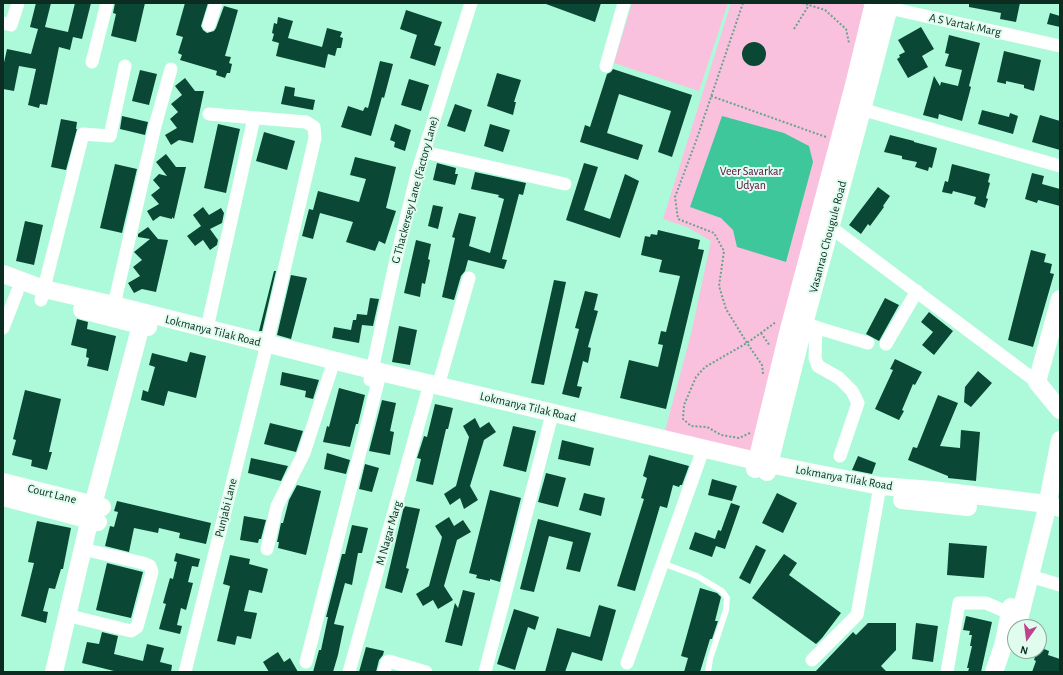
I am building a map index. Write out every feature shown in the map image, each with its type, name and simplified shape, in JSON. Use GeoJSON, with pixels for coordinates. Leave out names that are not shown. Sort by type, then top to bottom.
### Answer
{"type":"FeatureCollection","features":[{"type":"Feature","properties":{"kind":"street"},"geometry":{"type":"LineString","coordinates":[[3,23],[11,25],[18,3]]}},
{"type":"Feature","properties":{"kind":"street"},"geometry":{"type":"LineString","coordinates":[[92,62],[107,3]]}},
{"type":"Feature","properties":{"kind":"street"},"geometry":{"type":"LineString","coordinates":[[209,25],[216,3]]}},
{"type":"Feature","properties":{"kind":"street","name":"G Thackersey Lane (Factory Lane)"},"geometry":{"type":"LineString","coordinates":[[306,662],[374,378],[394,268],[424,152],[471,3]]}},
{"type":"Feature","properties":{"kind":"street"},"geometry":{"type":"LineString","coordinates":[[606,66],[624,3]]}},
{"type":"Feature","properties":{"kind":"street","name":"A S Vartak Marg"},"geometry":{"type":"LineString","coordinates":[[879,4],[1060,46]]}},
{"type":"Feature","properties":{"kind":"street","name":"Vasanrao Chougule Road"},"geometry":{"type":"LineString","coordinates":[[762,466],[855,108],[879,4]]}},
{"type":"Feature","properties":{"kind":"street"},"geometry":{"type":"LineString","coordinates":[[42,295],[83,134],[110,136],[125,66]]}},
{"type":"Feature","properties":{"kind":"street"},"geometry":{"type":"LineString","coordinates":[[114,305],[171,69]]}},
{"type":"Feature","properties":{"kind":"street"},"geometry":{"type":"LineString","coordinates":[[855,108],[1060,166]]}},
{"type":"Feature","properties":{"kind":"street"},"geometry":{"type":"LineString","coordinates":[[207,328],[254,118],[209,114]]}},
{"type":"Feature","properties":{"kind":"street","name":"Punjabi Lane"},"geometry":{"type":"LineString","coordinates":[[185,672],[266,350],[315,138],[314,127],[306,122],[254,118]]}},
{"type":"Feature","properties":{"kind":"street"},"geometry":{"type":"LineString","coordinates":[[424,152],[565,184]]}},
{"type":"Feature","properties":{"kind":"street"},"geometry":{"type":"LineString","coordinates":[[824,223],[916,290],[1037,382],[1060,410]]}},
{"type":"Feature","properties":{"kind":"street","name":"Vasanrao Chougule Road"},"geometry":{"type":"LineString","coordinates":[[762,466],[810,325],[824,223]]}},
{"type":"Feature","properties":{"kind":"street","name":"Lokmanya Tilak Road"},"geometry":{"type":"LineString","coordinates":[[3,274],[42,295],[147,320],[374,378]]}},
{"type":"Feature","properties":{"kind":"street","name":"M Nagar Marg"},"geometry":{"type":"LineString","coordinates":[[350,672],[432,390],[469,278]]}},
{"type":"Feature","properties":{"kind":"street"},"geometry":{"type":"LineString","coordinates":[[3,328],[10,289]]}},
{"type":"Feature","properties":{"kind":"street","name":"Lokmanya Tilak Road"},"geometry":{"type":"LineString","coordinates":[[10,289],[114,305],[147,320],[207,328],[266,350],[331,370],[432,390],[879,492],[932,490],[1049,512]]}},
{"type":"Feature","properties":{"kind":"street"},"geometry":{"type":"LineString","coordinates":[[886,344],[916,290]]}},
{"type":"Feature","properties":{"kind":"street"},"geometry":{"type":"LineString","coordinates":[[1037,382],[1060,299]]}},
{"type":"Feature","properties":{"kind":"street"},"geometry":{"type":"LineString","coordinates":[[54,672],[147,320]]}},
{"type":"Feature","properties":{"kind":"street"},"geometry":{"type":"LineString","coordinates":[[840,456],[858,403],[852,391],[838,378],[818,366],[815,358],[810,325],[868,343]]}},
{"type":"Feature","properties":{"kind":"street"},"geometry":{"type":"LineString","coordinates":[[267,549],[277,506],[304,453],[331,370]]}},
{"type":"Feature","properties":{"kind":"street","name":"Lokmanya Tilak Road"},"geometry":{"type":"LineString","coordinates":[[432,390],[550,422],[700,458],[762,466]]}},
{"type":"Feature","properties":{"kind":"street"},"geometry":{"type":"LineString","coordinates":[[485,672],[550,422]]}},
{"type":"Feature","properties":{"kind":"street"},"geometry":{"type":"LineString","coordinates":[[1015,619],[1030,576],[1049,512],[1060,440]]}},
{"type":"Feature","properties":{"kind":"street"},"geometry":{"type":"LineString","coordinates":[[627,663],[700,458]]}},
{"type":"Feature","properties":{"kind":"street","name":"Court Lane"},"geometry":{"type":"LineString","coordinates":[[3,482],[96,514]]}},
{"type":"Feature","properties":{"kind":"street"},"geometry":{"type":"LineString","coordinates":[[812,660],[857,615],[879,492]]}},
{"type":"Feature","properties":{"kind":"street","name":"Court Lane"},"geometry":{"type":"LineString","coordinates":[[3,497],[96,514]]}},
{"type":"Feature","properties":{"kind":"street"},"geometry":{"type":"LineString","coordinates":[[1015,619],[1027,542],[1049,512]]}},
{"type":"Feature","properties":{"kind":"street"},"geometry":{"type":"LineString","coordinates":[[60,672],[91,551],[96,514]]}},
{"type":"Feature","properties":{"kind":"street"},"geometry":{"type":"LineString","coordinates":[[74,617],[131,630],[137,627],[152,572],[150,566],[143,563],[91,551]]}},
{"type":"Feature","properties":{"kind":"street"},"geometry":{"type":"LineString","coordinates":[[1030,576],[1060,585]]}},
{"type":"Feature","properties":{"kind":"street"},"geometry":{"type":"LineString","coordinates":[[946,672],[958,603],[986,603],[1015,619]]}},
{"type":"Feature","properties":{"kind":"street"},"geometry":{"type":"LineString","coordinates":[[994,672],[1002,646],[1007,636]]}},
{"type":"Feature","properties":{"kind":"street"},"geometry":{"type":"LineString","coordinates":[[1006,672],[1009,659]]}},
{"type":"Feature","properties":{"kind":"street"},"geometry":{"type":"LineString","coordinates":[[384,672],[387,662],[389,661],[421,671]]}},
{"type":"Feature","properties":{"kind":"lane"},"geometry":{"type":"LineString","coordinates":[[662,563],[697,576],[722,591],[727,598],[726,610],[710,659],[708,672]]}},
{"type":"Feature","properties":{"kind":"path"},"geometry":{"type":"LineString","coordinates":[[743,3],[696,141],[675,197],[678,219],[714,233],[724,251],[719,286],[726,309],[762,365]]}},
{"type":"Feature","properties":{"kind":"path"},"geometry":{"type":"LineString","coordinates":[[802,3],[825,10],[846,29]]}},
{"type":"Feature","properties":{"kind":"path"},"geometry":{"type":"LineString","coordinates":[[794,29],[809,5]]}},
{"type":"Feature","properties":{"kind":"path"},"geometry":{"type":"LineString","coordinates":[[711,96],[828,137]]}},
{"type":"Feature","properties":{"kind":"path"},"geometry":{"type":"LineString","coordinates":[[740,438],[720,435],[707,427],[691,426],[683,419],[684,405],[696,377],[705,366],[747,343],[780,319]]}},
{"type":"Feature","properties":{"kind":"path"},"geometry":{"type":"LineString","coordinates":[[761,333],[770,346]]}},
{"type":"Feature","properties":{"kind":"green space"},"geometry":{"type":"Polygon","coordinates":[[[632,3],[728,3],[699,91],[614,63],[632,3]]]}},
{"type":"Feature","properties":{"kind":"green space","name":"Veer Savarkar Udyan"},"geometry":{"type":"Polygon","coordinates":[[[731,3],[857,3],[869,6],[755,454],[665,431],[692,330],[711,241],[687,227],[663,219],[731,3]]]}},
{"type":"Feature","properties":{"kind":"shaded area"},"geometry":{"type":"Polygon","coordinates":[[[722,116],[784,133],[809,146],[813,162],[786,262],[737,247],[733,230],[721,218],[690,207],[722,116]]]}},
{"type":"Feature","properties":{"kind":"building"},"geometry":{"type":"Polygon","coordinates":[[[36,3],[51,3],[45,27],[68,32],[75,3],[91,3],[82,39],[73,37],[70,50],[59,47],[47,105],[40,104],[39,108],[28,105],[36,69],[19,66],[14,91],[3,89],[3,67],[7,49],[31,54],[38,29],[30,27],[36,3]]]}},
{"type":"Feature","properties":{"kind":"building"},"geometry":{"type":"Polygon","coordinates":[[[115,3],[145,3],[136,42],[111,36],[116,14],[113,13],[115,3]]]}},
{"type":"Feature","properties":{"kind":"building"},"geometry":{"type":"Polygon","coordinates":[[[185,3],[208,3],[201,26],[207,33],[214,31],[216,28],[224,6],[238,10],[225,56],[231,57],[229,63],[232,64],[230,73],[227,73],[225,78],[216,75],[217,71],[180,60],[182,55],[178,53],[183,37],[176,35],[185,3]]]}},
{"type":"Feature","properties":{"kind":"building"},"geometry":{"type":"Polygon","coordinates":[[[546,3],[601,3],[595,22],[546,3]]]}},
{"type":"Feature","properties":{"kind":"building"},"geometry":{"type":"Polygon","coordinates":[[[969,3],[1020,3],[1016,22],[1000,19],[1001,13],[969,7],[969,3]]]}},
{"type":"Feature","properties":{"kind":"building"},"geometry":{"type":"Polygon","coordinates":[[[406,10],[442,22],[434,45],[441,47],[435,66],[410,58],[417,35],[400,29],[406,10]]]}},
{"type":"Feature","properties":{"kind":"building"},"geometry":{"type":"Polygon","coordinates":[[[1050,13],[1060,16],[1060,27],[1047,24],[1050,13]]]}},
{"type":"Feature","properties":{"kind":"building"},"geometry":{"type":"Polygon","coordinates":[[[278,17],[293,21],[288,38],[322,47],[327,28],[342,32],[340,37],[343,38],[341,48],[337,48],[335,56],[328,54],[325,68],[276,56],[279,43],[272,41],[274,34],[272,33],[274,23],[277,24],[278,17]]]}},
{"type":"Feature","properties":{"kind":"building"},"geometry":{"type":"Polygon","coordinates":[[[921,27],[934,49],[922,56],[928,67],[908,78],[897,59],[900,57],[899,55],[905,52],[898,40],[921,27]]]}},
{"type":"Feature","properties":{"kind":"building"},"geometry":{"type":"Polygon","coordinates":[[[949,35],[980,43],[962,121],[939,114],[938,119],[923,115],[934,76],[940,86],[941,82],[958,86],[962,70],[945,66],[949,54],[945,53],[949,35]]]}},
{"type":"Feature","properties":{"kind":"building"},"geometry":{"type":"Polygon","coordinates":[[[754,42],[763,45],[766,54],[763,63],[754,66],[745,63],[742,54],[745,45],[754,42]]]}},
{"type":"Feature","properties":{"kind":"building"},"geometry":{"type":"Polygon","coordinates":[[[1004,51],[1041,60],[1034,91],[1024,88],[1024,85],[1006,81],[1006,84],[997,82],[1004,51]]]}},
{"type":"Feature","properties":{"kind":"building"},"geometry":{"type":"Polygon","coordinates":[[[380,61],[393,64],[384,98],[382,97],[371,136],[341,127],[348,106],[363,111],[365,107],[368,108],[380,61]]]}},
{"type":"Feature","properties":{"kind":"building"},"geometry":{"type":"Polygon","coordinates":[[[613,69],[692,95],[672,157],[658,152],[671,111],[619,94],[607,133],[643,145],[638,160],[580,142],[585,125],[590,127],[607,74],[613,69]]]}},
{"type":"Feature","properties":{"kind":"building"},"geometry":{"type":"Polygon","coordinates":[[[140,70],[157,74],[149,105],[132,101],[140,70]]]}},
{"type":"Feature","properties":{"kind":"building"},"geometry":{"type":"Polygon","coordinates":[[[497,73],[521,80],[514,102],[516,102],[513,115],[487,106],[497,73]]]}},
{"type":"Feature","properties":{"kind":"building"},"geometry":{"type":"Polygon","coordinates":[[[185,78],[195,91],[204,91],[193,143],[179,140],[171,145],[165,135],[177,128],[170,119],[178,112],[171,104],[182,95],[175,86],[185,78]]]}},
{"type":"Feature","properties":{"kind":"building"},"geometry":{"type":"Polygon","coordinates":[[[409,79],[429,85],[421,111],[401,105],[409,79]]]}},
{"type":"Feature","properties":{"kind":"building"},"geometry":{"type":"Polygon","coordinates":[[[285,86],[295,88],[294,96],[315,100],[313,110],[281,104],[285,86]]]}},
{"type":"Feature","properties":{"kind":"building"},"geometry":{"type":"Polygon","coordinates":[[[455,104],[472,110],[465,132],[447,126],[455,104]]]}},
{"type":"Feature","properties":{"kind":"building"},"geometry":{"type":"Polygon","coordinates":[[[982,110],[1009,117],[1010,113],[1018,116],[1013,134],[978,124],[982,110]]]}},
{"type":"Feature","properties":{"kind":"building"},"geometry":{"type":"Polygon","coordinates":[[[1040,115],[1060,121],[1060,150],[1032,142],[1040,115]]]}},
{"type":"Feature","properties":{"kind":"building"},"geometry":{"type":"Polygon","coordinates":[[[122,116],[148,122],[145,135],[120,129],[122,116]]]}},
{"type":"Feature","properties":{"kind":"building"},"geometry":{"type":"Polygon","coordinates":[[[61,119],[77,122],[77,129],[66,170],[51,167],[61,119]]]}},
{"type":"Feature","properties":{"kind":"building"},"geometry":{"type":"Polygon","coordinates":[[[218,124],[240,129],[226,193],[204,188],[218,124]]]}},
{"type":"Feature","properties":{"kind":"building"},"geometry":{"type":"Polygon","coordinates":[[[395,124],[411,130],[405,151],[394,147],[395,142],[390,140],[395,124]]]}},
{"type":"Feature","properties":{"kind":"building"},"geometry":{"type":"Polygon","coordinates":[[[490,124],[510,130],[503,152],[484,146],[490,124]]]}},
{"type":"Feature","properties":{"kind":"building"},"geometry":{"type":"Polygon","coordinates":[[[264,132],[295,141],[287,170],[256,161],[264,132]]]}},
{"type":"Feature","properties":{"kind":"building"},"geometry":{"type":"Polygon","coordinates":[[[890,135],[937,148],[932,168],[929,167],[928,171],[915,167],[917,162],[902,159],[902,156],[884,152],[890,135]]]}},
{"type":"Feature","properties":{"kind":"building"},"geometry":{"type":"Polygon","coordinates":[[[166,154],[176,167],[186,167],[174,219],[172,217],[172,219],[160,216],[153,221],[147,211],[159,204],[151,195],[160,188],[153,180],[159,174],[167,176],[156,162],[166,154]]]}},
{"type":"Feature","properties":{"kind":"building"},"geometry":{"type":"Polygon","coordinates":[[[355,157],[396,167],[386,208],[396,211],[385,244],[379,241],[375,251],[346,242],[353,222],[320,213],[313,239],[302,236],[309,209],[313,210],[318,191],[359,202],[366,179],[350,175],[355,157]]]}},
{"type":"Feature","properties":{"kind":"building"},"geometry":{"type":"Polygon","coordinates":[[[437,163],[456,168],[455,174],[458,174],[455,185],[433,180],[437,163]]]}},
{"type":"Feature","properties":{"kind":"building"},"geometry":{"type":"Polygon","coordinates":[[[584,163],[598,167],[584,210],[610,219],[625,174],[639,181],[620,238],[566,220],[584,163]]]}},
{"type":"Feature","properties":{"kind":"building"},"geometry":{"type":"Polygon","coordinates":[[[115,164],[137,169],[122,233],[100,228],[115,164]]]}},
{"type":"Feature","properties":{"kind":"building"},"geometry":{"type":"Polygon","coordinates":[[[952,164],[990,174],[988,182],[990,183],[986,198],[988,199],[985,208],[974,204],[976,197],[953,191],[952,194],[942,192],[945,181],[948,182],[952,164]]]}},
{"type":"Feature","properties":{"kind":"building"},"geometry":{"type":"Polygon","coordinates":[[[475,172],[526,183],[523,195],[519,194],[502,259],[507,260],[504,269],[468,260],[465,271],[461,276],[454,300],[442,297],[455,238],[452,237],[459,213],[476,217],[469,246],[490,253],[504,199],[498,197],[499,195],[471,189],[475,172]]]}},
{"type":"Feature","properties":{"kind":"building"},"geometry":{"type":"Polygon","coordinates":[[[1032,173],[1044,176],[1042,184],[1060,189],[1060,206],[1038,200],[1037,203],[1025,199],[1032,173]]]}},
{"type":"Feature","properties":{"kind":"building"},"geometry":{"type":"Polygon","coordinates":[[[878,187],[890,196],[870,226],[868,224],[861,234],[849,225],[878,187]]]}},
{"type":"Feature","properties":{"kind":"building"},"geometry":{"type":"Polygon","coordinates":[[[433,205],[443,207],[438,229],[428,226],[433,205]]]}},
{"type":"Feature","properties":{"kind":"building"},"geometry":{"type":"Polygon","coordinates":[[[203,207],[209,215],[221,208],[224,213],[222,223],[210,229],[218,240],[217,245],[210,250],[203,240],[195,246],[187,236],[201,226],[193,215],[203,207]]]}},
{"type":"Feature","properties":{"kind":"building"},"geometry":{"type":"Polygon","coordinates":[[[25,221],[43,225],[34,265],[16,261],[25,221]]]}},
{"type":"Feature","properties":{"kind":"building"},"geometry":{"type":"Polygon","coordinates":[[[148,227],[158,239],[168,240],[156,292],[142,289],[134,293],[128,283],[140,276],[133,267],[142,260],[134,252],[150,239],[138,237],[138,234],[148,227]]]}},
{"type":"Feature","properties":{"kind":"building"},"geometry":{"type":"Polygon","coordinates":[[[658,230],[700,240],[698,249],[704,250],[666,409],[620,398],[629,360],[658,367],[663,345],[658,344],[661,331],[666,332],[680,276],[659,272],[662,260],[641,255],[645,236],[650,237],[651,234],[657,235],[658,230]]]}},
{"type":"Feature","properties":{"kind":"building"},"geometry":{"type":"Polygon","coordinates":[[[416,240],[431,244],[428,259],[430,260],[425,284],[422,283],[420,297],[404,293],[416,240]]]}},
{"type":"Feature","properties":{"kind":"building"},"geometry":{"type":"Polygon","coordinates":[[[1031,250],[1046,254],[1044,262],[1052,264],[1050,273],[1054,274],[1033,347],[1008,340],[1031,250]]]}},
{"type":"Feature","properties":{"kind":"building"},"geometry":{"type":"Polygon","coordinates":[[[274,271],[276,271],[262,331],[259,331],[274,271]]]}},
{"type":"Feature","properties":{"kind":"building"},"geometry":{"type":"Polygon","coordinates":[[[291,275],[307,278],[291,339],[277,335],[291,275]]]}},
{"type":"Feature","properties":{"kind":"building"},"geometry":{"type":"Polygon","coordinates":[[[554,280],[566,282],[544,385],[531,383],[554,280]]]}},
{"type":"Feature","properties":{"kind":"building"},"geometry":{"type":"Polygon","coordinates":[[[585,291],[598,294],[594,310],[598,311],[588,347],[591,348],[588,363],[583,361],[577,386],[582,387],[579,398],[562,394],[579,329],[575,328],[585,291]]]}},
{"type":"Feature","properties":{"kind":"building"},"geometry":{"type":"Polygon","coordinates":[[[370,298],[379,299],[373,326],[362,325],[359,343],[332,338],[334,327],[351,330],[353,320],[356,320],[357,314],[367,315],[370,298]]]}},
{"type":"Feature","properties":{"kind":"building"},"geometry":{"type":"Polygon","coordinates":[[[885,298],[899,305],[879,341],[866,334],[885,298]]]}},
{"type":"Feature","properties":{"kind":"building"},"geometry":{"type":"Polygon","coordinates":[[[929,312],[953,331],[934,355],[922,345],[933,332],[921,322],[929,312]]]}},
{"type":"Feature","properties":{"kind":"building"},"geometry":{"type":"Polygon","coordinates":[[[77,319],[88,322],[87,329],[116,336],[108,371],[87,366],[89,358],[86,357],[87,349],[71,345],[77,319]]]}},
{"type":"Feature","properties":{"kind":"building"},"geometry":{"type":"Polygon","coordinates":[[[399,326],[417,330],[410,365],[392,362],[399,326]]]}},
{"type":"Feature","properties":{"kind":"building"},"geometry":{"type":"Polygon","coordinates":[[[190,352],[206,356],[196,398],[168,391],[164,406],[141,400],[143,390],[148,392],[155,367],[149,365],[152,353],[187,362],[190,352]]]}},
{"type":"Feature","properties":{"kind":"building"},"geometry":{"type":"Polygon","coordinates":[[[895,359],[922,372],[915,385],[913,384],[902,410],[904,411],[899,420],[875,409],[893,370],[890,369],[895,359]]]}},
{"type":"Feature","properties":{"kind":"building"},"geometry":{"type":"Polygon","coordinates":[[[978,371],[992,383],[971,407],[964,402],[965,387],[978,371]]]}},
{"type":"Feature","properties":{"kind":"building"},"geometry":{"type":"Polygon","coordinates":[[[282,372],[319,380],[313,399],[305,397],[306,391],[280,385],[282,372]]]}},
{"type":"Feature","properties":{"kind":"building"},"geometry":{"type":"Polygon","coordinates":[[[339,388],[365,395],[358,424],[356,424],[350,447],[323,442],[327,426],[329,427],[339,388]]]}},
{"type":"Feature","properties":{"kind":"building"},"geometry":{"type":"Polygon","coordinates":[[[25,390],[61,399],[49,452],[52,452],[47,470],[31,466],[32,460],[12,455],[16,440],[13,439],[25,390]]]}},
{"type":"Feature","properties":{"kind":"building"},"geometry":{"type":"Polygon","coordinates":[[[938,395],[958,403],[940,446],[960,448],[961,430],[980,432],[976,481],[948,478],[948,476],[908,460],[913,447],[917,448],[938,395]]]}},
{"type":"Feature","properties":{"kind":"building"},"geometry":{"type":"Polygon","coordinates":[[[382,400],[396,403],[390,431],[394,432],[390,455],[369,451],[382,400]]]}},
{"type":"Feature","properties":{"kind":"building"},"geometry":{"type":"Polygon","coordinates":[[[435,404],[453,408],[448,429],[446,429],[433,485],[416,481],[421,459],[417,458],[424,436],[427,437],[435,404]]]}},
{"type":"Feature","properties":{"kind":"building"},"geometry":{"type":"Polygon","coordinates":[[[475,418],[480,428],[489,422],[496,432],[484,440],[470,486],[478,500],[464,509],[460,498],[450,505],[444,494],[456,486],[469,437],[463,426],[475,418]]]}},
{"type":"Feature","properties":{"kind":"building"},"geometry":{"type":"Polygon","coordinates":[[[270,423],[303,431],[296,452],[264,444],[270,423]]]}},
{"type":"Feature","properties":{"kind":"building"},"geometry":{"type":"Polygon","coordinates":[[[513,426],[536,431],[526,472],[503,466],[513,426]]]}},
{"type":"Feature","properties":{"kind":"building"},"geometry":{"type":"Polygon","coordinates":[[[562,440],[594,448],[590,466],[558,459],[562,440]]]}},
{"type":"Feature","properties":{"kind":"building"},"geometry":{"type":"Polygon","coordinates":[[[327,453],[350,460],[346,474],[324,469],[327,453]]]}},
{"type":"Feature","properties":{"kind":"building"},"geometry":{"type":"Polygon","coordinates":[[[649,455],[689,466],[682,485],[679,487],[673,485],[667,508],[660,506],[635,591],[617,586],[644,499],[641,498],[647,478],[643,476],[649,455]]]}},
{"type":"Feature","properties":{"kind":"building"},"geometry":{"type":"Polygon","coordinates":[[[858,456],[876,463],[872,474],[852,470],[858,456]]]}},
{"type":"Feature","properties":{"kind":"building"},"geometry":{"type":"Polygon","coordinates":[[[251,458],[288,466],[281,481],[248,473],[251,458]]]}},
{"type":"Feature","properties":{"kind":"building"},"geometry":{"type":"Polygon","coordinates":[[[365,464],[379,468],[372,492],[359,489],[365,464]]]}},
{"type":"Feature","properties":{"kind":"building"},"geometry":{"type":"Polygon","coordinates":[[[546,473],[566,478],[558,507],[538,502],[546,473]]]}},
{"type":"Feature","properties":{"kind":"building"},"geometry":{"type":"Polygon","coordinates":[[[712,479],[737,486],[732,501],[708,495],[712,479]]]}},
{"type":"Feature","properties":{"kind":"building"},"geometry":{"type":"Polygon","coordinates":[[[297,485],[321,491],[306,555],[278,548],[279,542],[277,542],[281,523],[283,523],[289,500],[297,485]]]}},
{"type":"Feature","properties":{"kind":"building"},"geometry":{"type":"Polygon","coordinates":[[[490,490],[521,498],[500,582],[490,579],[490,581],[476,578],[477,575],[469,573],[490,490]]]}},
{"type":"Feature","properties":{"kind":"building"},"geometry":{"type":"Polygon","coordinates":[[[584,493],[605,498],[601,516],[579,510],[584,493]]]}},
{"type":"Feature","properties":{"kind":"building"},"geometry":{"type":"Polygon","coordinates":[[[777,493],[797,503],[783,533],[762,523],[777,493]]]}},
{"type":"Feature","properties":{"kind":"building"},"geometry":{"type":"Polygon","coordinates":[[[117,501],[211,523],[206,544],[179,538],[180,533],[159,528],[158,533],[134,528],[129,552],[105,546],[110,526],[114,527],[118,512],[114,511],[117,501]]]}},
{"type":"Feature","properties":{"kind":"building"},"geometry":{"type":"Polygon","coordinates":[[[731,503],[740,506],[725,549],[716,546],[712,557],[689,549],[695,532],[715,539],[718,530],[721,531],[731,503]]]}},
{"type":"Feature","properties":{"kind":"building"},"geometry":{"type":"Polygon","coordinates":[[[404,506],[420,509],[406,568],[409,569],[402,593],[385,588],[404,506]]]}},
{"type":"Feature","properties":{"kind":"building"},"geometry":{"type":"Polygon","coordinates":[[[244,516],[266,520],[261,539],[259,539],[258,543],[240,540],[244,516]]]}},
{"type":"Feature","properties":{"kind":"building"},"geometry":{"type":"Polygon","coordinates":[[[449,517],[454,526],[463,520],[471,532],[457,540],[444,586],[453,600],[438,609],[433,600],[423,606],[416,594],[429,586],[442,537],[435,526],[449,517]]]}},
{"type":"Feature","properties":{"kind":"building"},"geometry":{"type":"Polygon","coordinates":[[[538,519],[591,533],[580,572],[566,569],[573,542],[549,536],[534,592],[520,589],[538,519]]]}},
{"type":"Feature","properties":{"kind":"building"},"geometry":{"type":"Polygon","coordinates":[[[37,521],[71,528],[63,569],[61,569],[55,589],[49,588],[43,611],[48,612],[46,623],[21,616],[34,563],[28,562],[37,521]]]}},
{"type":"Feature","properties":{"kind":"building"},"geometry":{"type":"Polygon","coordinates":[[[352,525],[368,528],[362,553],[358,553],[352,585],[345,583],[334,624],[344,626],[338,655],[333,672],[313,672],[319,650],[321,650],[328,617],[326,617],[342,554],[345,554],[352,525]]]}},
{"type":"Feature","properties":{"kind":"building"},"geometry":{"type":"Polygon","coordinates":[[[949,543],[987,546],[984,578],[947,575],[949,543]]]}},
{"type":"Feature","properties":{"kind":"building"},"geometry":{"type":"Polygon","coordinates":[[[756,545],[766,550],[750,584],[739,578],[756,545]]]}},
{"type":"Feature","properties":{"kind":"building"},"geometry":{"type":"Polygon","coordinates":[[[176,553],[200,559],[198,567],[192,566],[188,582],[193,583],[186,610],[181,608],[177,625],[182,626],[180,634],[159,629],[166,604],[163,603],[170,578],[173,579],[177,562],[174,561],[176,553]]]}},
{"type":"Feature","properties":{"kind":"building"},"geometry":{"type":"Polygon","coordinates":[[[784,554],[797,563],[789,575],[841,613],[816,644],[752,598],[784,554]]]}},
{"type":"Feature","properties":{"kind":"building"},"geometry":{"type":"Polygon","coordinates":[[[230,555],[250,559],[249,564],[268,569],[262,593],[249,590],[244,611],[257,613],[251,639],[237,636],[235,645],[217,641],[230,586],[223,584],[230,555]]]}},
{"type":"Feature","properties":{"kind":"building"},"geometry":{"type":"Polygon","coordinates":[[[107,563],[143,572],[131,618],[96,610],[107,563]]]}},
{"type":"Feature","properties":{"kind":"building"},"geometry":{"type":"Polygon","coordinates":[[[700,588],[717,593],[721,597],[715,621],[718,621],[712,639],[710,639],[700,672],[684,672],[688,658],[681,656],[700,588]]]}},
{"type":"Feature","properties":{"kind":"building"},"geometry":{"type":"Polygon","coordinates":[[[463,590],[475,593],[462,646],[445,642],[455,603],[458,608],[463,590]]]}},
{"type":"Feature","properties":{"kind":"building"},"geometry":{"type":"Polygon","coordinates":[[[599,605],[616,610],[602,661],[572,652],[565,672],[545,672],[557,628],[590,637],[599,605]]]}},
{"type":"Feature","properties":{"kind":"building"},"geometry":{"type":"Polygon","coordinates":[[[514,609],[539,617],[535,630],[528,627],[515,670],[497,664],[514,609]]]}},
{"type":"Feature","properties":{"kind":"building"},"geometry":{"type":"Polygon","coordinates":[[[966,616],[992,622],[981,672],[968,672],[969,668],[967,668],[972,646],[970,646],[972,635],[969,635],[970,631],[963,630],[966,616]]]}},
{"type":"Feature","properties":{"kind":"building"},"geometry":{"type":"Polygon","coordinates":[[[868,623],[896,623],[896,650],[881,666],[887,672],[815,672],[853,632],[856,635],[868,623]]]}},
{"type":"Feature","properties":{"kind":"building"},"geometry":{"type":"Polygon","coordinates":[[[916,623],[938,626],[933,662],[912,659],[916,623]]]}},
{"type":"Feature","properties":{"kind":"building"},"geometry":{"type":"Polygon","coordinates":[[[102,632],[118,636],[114,654],[143,661],[147,644],[164,648],[160,662],[172,665],[171,672],[118,672],[82,663],[87,642],[99,644],[102,632]]]}},
{"type":"Feature","properties":{"kind":"building"},"geometry":{"type":"Polygon","coordinates":[[[366,647],[384,651],[379,660],[376,672],[359,672],[366,647]]]}},
{"type":"Feature","properties":{"kind":"building"},"geometry":{"type":"Polygon","coordinates":[[[1047,650],[1049,651],[1048,655],[1060,659],[1060,672],[1032,672],[1036,661],[1034,660],[1047,659],[1047,650]]]}},
{"type":"Feature","properties":{"kind":"building"},"geometry":{"type":"Polygon","coordinates":[[[278,652],[284,662],[290,658],[298,672],[269,672],[263,662],[278,652]]]}}]}
